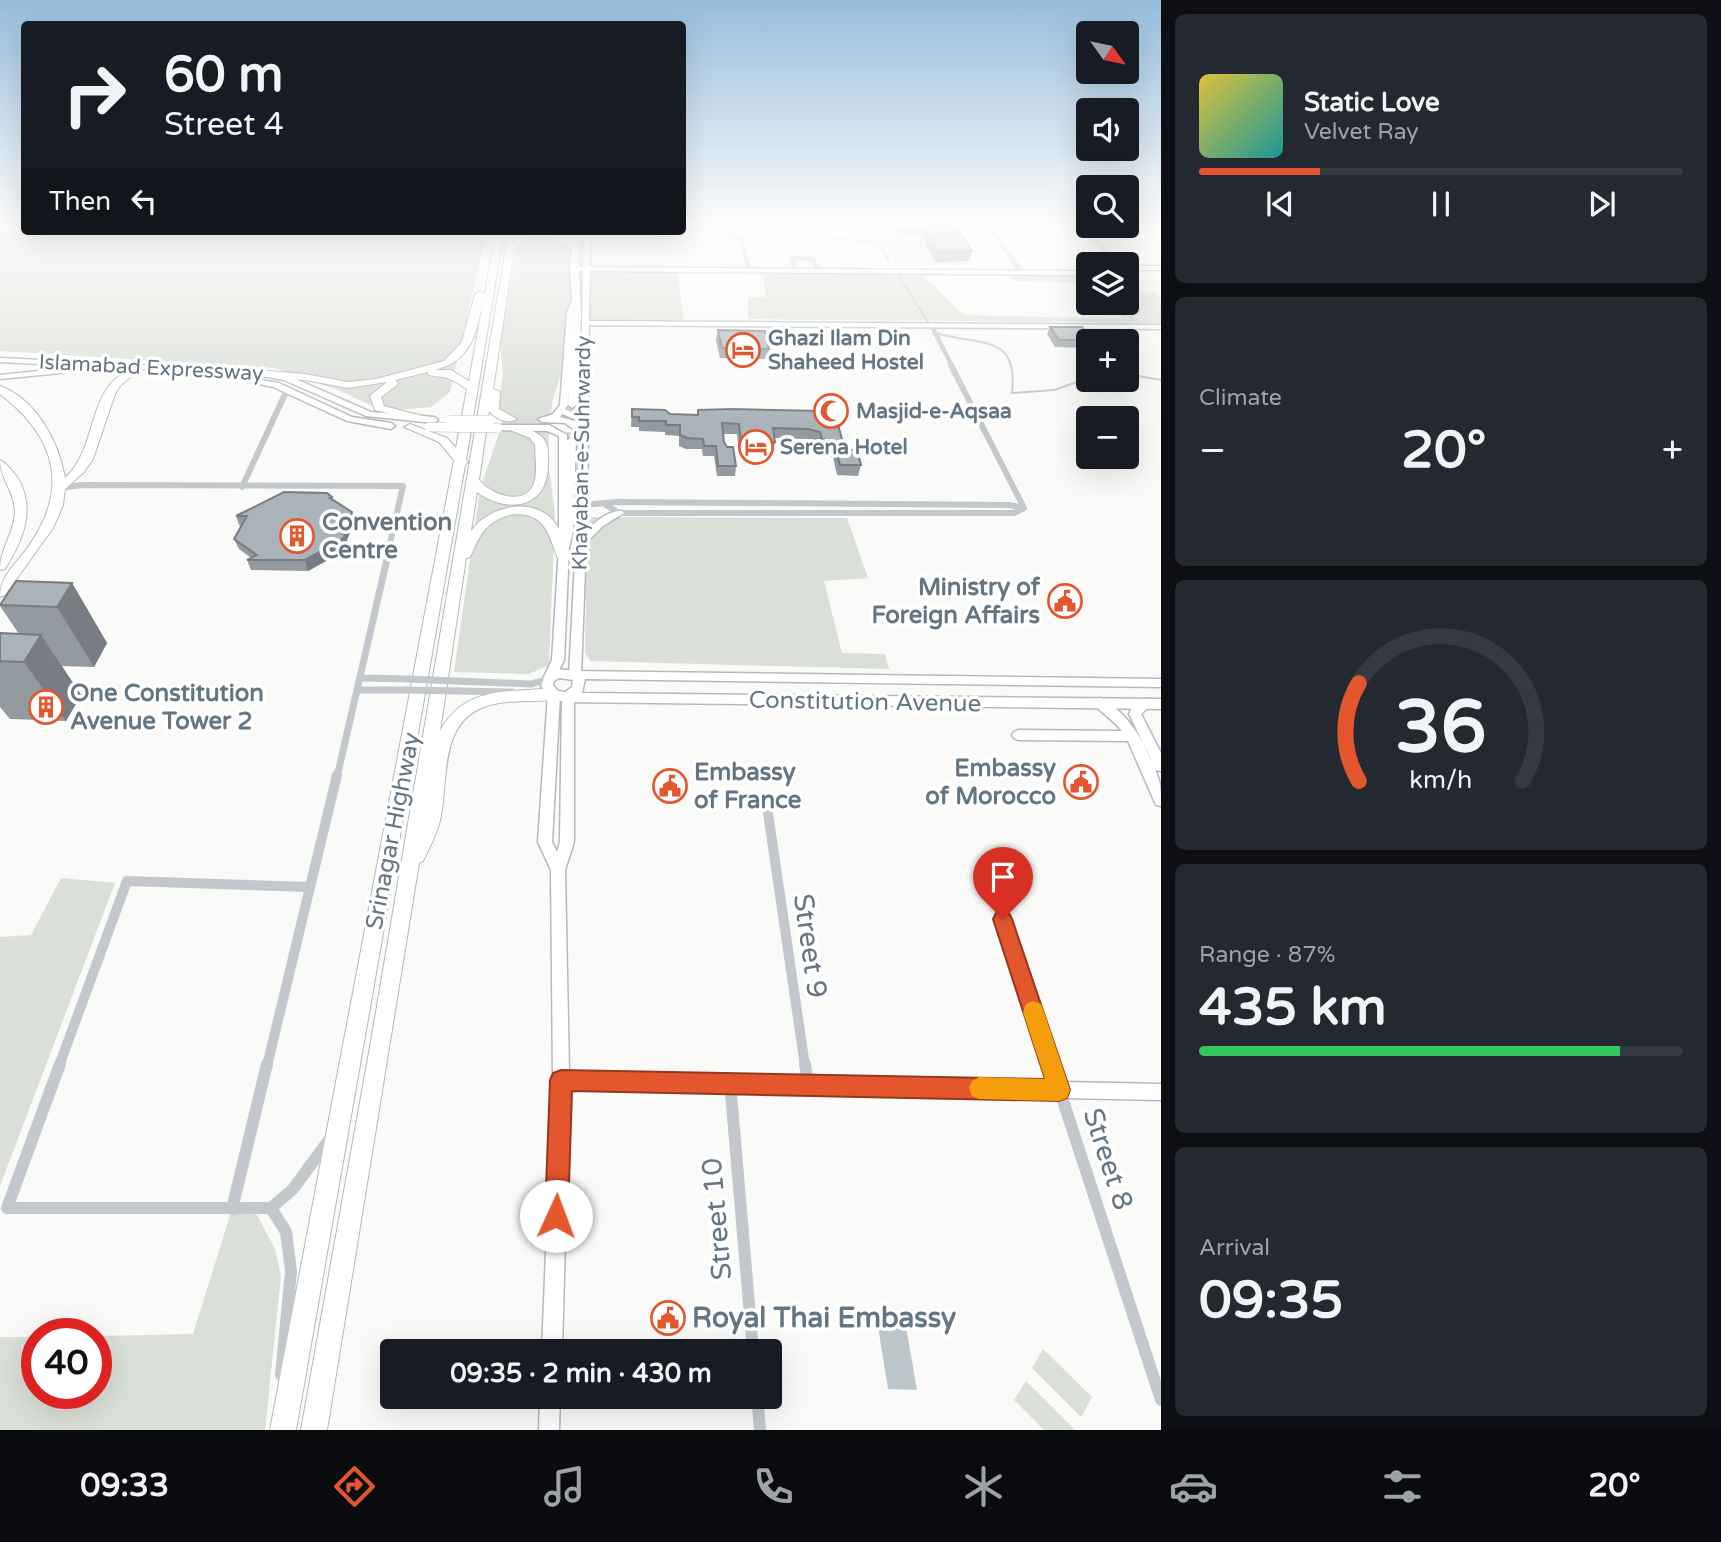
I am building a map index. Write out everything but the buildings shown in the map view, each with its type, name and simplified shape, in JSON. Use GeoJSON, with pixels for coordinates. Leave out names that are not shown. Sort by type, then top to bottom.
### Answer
{"type":"FeatureCollection","features":[{"type":"Feature","properties":{"kind":"highway"},"geometry":{"type":"LineString","coordinates":[[257,373],[305,377],[348,385],[376,382],[448,363],[459,357],[466,346],[484,289]]}},
{"type":"Feature","properties":{"kind":"highway","name":"Srinagar Highway"},"geometry":{"type":"LineString","coordinates":[[283,1430],[334,1133],[461,462],[490,289]]}},
{"type":"Feature","properties":{"kind":"highway","name":"Srinagar Highway"},"geometry":{"type":"LineString","coordinates":[[314,1430],[504,289]]}},
{"type":"Feature","properties":{"kind":"highway"},"geometry":{"type":"LineString","coordinates":[[473,481],[486,496],[523,500],[534,493],[540,478],[541,444],[534,436],[493,409],[498,365],[493,352]]}},
{"type":"Feature","properties":{"kind":"highway"},"geometry":{"type":"LineString","coordinates":[[0,592],[36,542],[58,495],[84,464],[110,394],[116,384],[132,371]]}},
{"type":"Feature","properties":{"kind":"highway"},"geometry":{"type":"LineString","coordinates":[[429,422],[379,408],[375,396],[387,385],[431,373],[447,372],[473,388]]}},
{"type":"Feature","properties":{"kind":"highway"},"geometry":{"type":"LineString","coordinates":[[0,389],[30,414],[48,443],[58,473],[58,495]]}},
{"type":"Feature","properties":{"kind":"highway"},"geometry":{"type":"LineString","coordinates":[[410,427],[443,440],[461,462]]}},
{"type":"Feature","properties":{"kind":"highway"},"geometry":{"type":"LineString","coordinates":[[0,464],[17,486],[21,501],[20,527],[15,543],[0,566]]}},
{"type":"Feature","properties":{"kind":"highway"},"geometry":{"type":"LineString","coordinates":[[458,571],[480,527],[504,512],[531,513],[544,519],[552,528],[564,553]]}},
{"type":"Feature","properties":{"kind":"highway"},"geometry":{"type":"LineString","coordinates":[[408,872],[432,816],[442,746],[447,729],[454,718],[462,710],[482,701],[555,690]]}},
{"type":"Feature","properties":{"kind":"main road","name":"Khayaban-e-Suhrwardy"},"geometry":{"type":"LineString","coordinates":[[562,411],[575,289]]}},
{"type":"Feature","properties":{"kind":"main road","name":"Khayaban-e-Suhrwardy"},"geometry":{"type":"LineString","coordinates":[[555,690],[578,689],[579,679],[575,675],[583,506],[586,289]]}},
{"type":"Feature","properties":{"kind":"main road","name":"Islamabad Expressway"},"geometry":{"type":"LineString","coordinates":[[0,360],[257,373]]}},
{"type":"Feature","properties":{"kind":"main road"},"geometry":{"type":"LineString","coordinates":[[61,370],[31,372],[21,369],[33,364],[68,362]]}},
{"type":"Feature","properties":{"kind":"main road","name":"Islamabad Expressway"},"geometry":{"type":"LineString","coordinates":[[0,377],[61,370],[132,371],[242,379],[264,382],[287,390],[350,419],[410,427],[429,422],[513,424],[549,428],[563,435],[568,443]]}},
{"type":"Feature","properties":{"kind":"main road"},"geometry":{"type":"LineString","coordinates":[[542,419],[556,416],[562,411],[575,416],[583,411]]}},
{"type":"Feature","properties":{"kind":"main road","name":"Islamabad Expressway"},"geometry":{"type":"LineString","coordinates":[[513,424],[542,419],[568,421],[577,425],[583,433]]}},
{"type":"Feature","properties":{"kind":"main road","name":"Khayaban-e-Suhrwardy"},"geometry":{"type":"LineString","coordinates":[[564,553],[568,443]]}},
{"type":"Feature","properties":{"kind":"main road"},"geometry":{"type":"LineString","coordinates":[[581,542],[599,524],[619,513]]}},
{"type":"Feature","properties":{"kind":"main road"},"geometry":{"type":"LineString","coordinates":[[559,642],[576,641]]}},
{"type":"Feature","properties":{"kind":"main road","name":"Constitution Avenue"},"geometry":{"type":"LineString","coordinates":[[1161,683],[557,673],[555,690],[1161,704]]}},
{"type":"Feature","properties":{"kind":"main road"},"geometry":{"type":"LineString","coordinates":[[552,1339],[561,1080],[558,870],[567,842],[555,690]]}},
{"type":"Feature","properties":{"kind":"main road"},"geometry":{"type":"LineString","coordinates":[[555,690],[545,842],[558,870]]}},
{"type":"Feature","properties":{"kind":"main road"},"geometry":{"type":"LineString","coordinates":[[1099,703],[1122,719],[1161,801]]}},
{"type":"Feature","properties":{"kind":"main road"},"geometry":{"type":"LineString","coordinates":[[1146,704],[1136,710],[1135,714],[1161,766]]}},
{"type":"Feature","properties":{"kind":"main road"},"geometry":{"type":"LineString","coordinates":[[1018,735],[1131,736]]}},
{"type":"Feature","properties":{"kind":"main road"},"geometry":{"type":"LineString","coordinates":[[561,1080],[1161,1092]]}},
{"type":"Feature","properties":{"kind":"main road"},"geometry":{"type":"LineString","coordinates":[[549,1430],[550,1409]]}},
{"type":"Feature","properties":{"kind":"street"},"geometry":{"type":"LineString","coordinates":[[572,405],[577,316],[575,302]]}},
{"type":"Feature","properties":{"kind":"street"},"geometry":{"type":"LineString","coordinates":[[585,323],[1161,327]]}},
{"type":"Feature","properties":{"kind":"street"},"geometry":{"type":"LineString","coordinates":[[583,506],[617,502],[843,504],[861,508],[1014,513],[1024,508],[931,325]]}},
{"type":"Feature","properties":{"kind":"street","name":"Islamabad Expressway"},"geometry":{"type":"LineString","coordinates":[[257,373],[286,379],[369,414],[429,422]]}},
{"type":"Feature","properties":{"kind":"street"},"geometry":{"type":"LineString","coordinates":[[242,487],[287,390]]}},
{"type":"Feature","properties":{"kind":"street"},"geometry":{"type":"LineString","coordinates":[[58,495],[82,485],[403,486],[361,678],[232,1209]]}},
{"type":"Feature","properties":{"kind":"street"},"geometry":{"type":"LineString","coordinates":[[843,504],[845,512]]}},
{"type":"Feature","properties":{"kind":"street"},"geometry":{"type":"LineString","coordinates":[[606,505],[619,513],[845,512],[861,508]]}},
{"type":"Feature","properties":{"kind":"street","name":"Khayaban-e-Suhrwardy"},"geometry":{"type":"LineString","coordinates":[[555,690],[564,553]]}},
{"type":"Feature","properties":{"kind":"street","name":"Constitution Avenue"},"geometry":{"type":"LineString","coordinates":[[361,678],[531,684],[555,690]]}},
{"type":"Feature","properties":{"kind":"street","name":"Constitution Avenue"},"geometry":{"type":"LineString","coordinates":[[358,690],[555,690]]}},
{"type":"Feature","properties":{"kind":"street","name":"Street 9"},"geometry":{"type":"LineString","coordinates":[[768,813],[808,1084]]}},
{"type":"Feature","properties":{"kind":"street"},"geometry":{"type":"LineString","coordinates":[[310,887],[127,881],[7,1208],[271,1208],[293,1189],[334,1133]]}},
{"type":"Feature","properties":{"kind":"street","name":"Street 8"},"geometry":{"type":"LineString","coordinates":[[995,894],[1161,1400]]}},
{"type":"Feature","properties":{"kind":"street","name":"Street 10"},"geometry":{"type":"LineString","coordinates":[[730,1082],[752,1339]]}},
{"type":"Feature","properties":{"kind":"street"},"geometry":{"type":"LineString","coordinates":[[271,1208],[286,1232],[291,1271],[275,1430]]}},
{"type":"Feature","properties":{"kind":"street"},"geometry":{"type":"LineString","coordinates":[[758,1409],[760,1430]]}},
{"type":"Feature","properties":{"kind":"shaded area"},"geometry":{"type":"Polygon","coordinates":[[[0,289],[474,289],[450,392],[431,407],[383,411],[338,390],[274,368],[0,351],[0,289]]]}},
{"type":"Feature","properties":{"kind":"shaded area"},"geometry":{"type":"Polygon","coordinates":[[[510,289],[571,289],[562,372],[553,398],[549,428],[548,461],[555,515],[549,665],[529,674],[454,672],[480,489],[502,424],[498,407],[503,375],[500,342],[510,289]]]}},
{"type":"Feature","properties":{"kind":"shaded area"},"geometry":{"type":"Polygon","coordinates":[[[589,289],[680,289],[684,322],[587,320],[589,289]]]}},
{"type":"Feature","properties":{"kind":"shaded area"},"geometry":{"type":"Polygon","coordinates":[[[764,289],[936,289],[964,315],[1123,319],[1120,315],[1139,315],[1139,293],[1156,292],[1161,299],[1161,323],[748,319],[748,297],[765,297],[764,289]]]}},
{"type":"Feature","properties":{"kind":"shaded area"},"geometry":{"type":"Polygon","coordinates":[[[587,517],[847,518],[868,578],[824,581],[842,653],[885,654],[889,669],[590,661],[585,653],[587,517]]]}},
{"type":"Feature","properties":{"kind":"shaded area"},"geometry":{"type":"Polygon","coordinates":[[[61,878],[115,883],[0,1186],[0,937],[31,935],[61,878]]]}},
{"type":"Feature","properties":{"kind":"shaded area"},"geometry":{"type":"Polygon","coordinates":[[[232,1209],[257,1215],[275,1249],[281,1276],[265,1430],[0,1430],[0,1337],[21,1337],[21,1409],[112,1409],[112,1336],[193,1334],[232,1209]]]}},
{"type":"Feature","properties":{"kind":"shaded area"},"geometry":{"type":"Polygon","coordinates":[[[877,1320],[905,1321],[917,1390],[888,1389],[877,1320]]]}},
{"type":"Feature","properties":{"kind":"shaded area"},"geometry":{"type":"Polygon","coordinates":[[[1043,1349],[1092,1397],[1081,1417],[1032,1368],[1043,1349]]]}},
{"type":"Feature","properties":{"kind":"shaded area"},"geometry":{"type":"Polygon","coordinates":[[[1026,1381],[1075,1430],[1044,1430],[1014,1400],[1026,1381]]]}},
{"type":"Feature","properties":{"kind":"waterway"},"geometry":{"type":"LineString","coordinates":[[907,289],[930,325]]}},
{"type":"Feature","properties":{"kind":"waterway"},"geometry":{"type":"LineString","coordinates":[[936,333],[993,345],[1002,351],[1009,360],[1013,374],[1012,393],[1054,390],[1076,382]]}},
{"type":"Feature","properties":{"kind":"waterway"},"geometry":{"type":"LineString","coordinates":[[1139,376],[1161,380]]}},
{"type":"Feature","properties":{"kind":"tunnel"},"geometry":{"type":"LineString","coordinates":[[571,441],[572,405]]}},
{"type":"Feature","properties":{"kind":"slow traffic"},"geometry":{"type":"LineString","coordinates":[[979,1088],[1059,1090],[1033,1012]]}},
{"type":"Feature","properties":{"kind":"place","name":"Ghazi Ilam Din Shaheed Hostel"},"geometry":{"type":"Point","coordinates":[743,350]}},
{"type":"Feature","properties":{"kind":"place","name":"Masjid-e-Aqsaa"},"geometry":{"type":"Point","coordinates":[831,411]}},
{"type":"Feature","properties":{"kind":"place","name":"Serena Hotel"},"geometry":{"type":"Point","coordinates":[756,447]}},
{"type":"Feature","properties":{"kind":"place","name":"Convention Centre"},"geometry":{"type":"Point","coordinates":[297,536]}},
{"type":"Feature","properties":{"kind":"place","name":"Ministry of Foreign Affairs"},"geometry":{"type":"Point","coordinates":[1065,601]}},
{"type":"Feature","properties":{"kind":"place","name":"One Constitution Avenue Tower 2"},"geometry":{"type":"Point","coordinates":[46,707]}},
{"type":"Feature","properties":{"kind":"place","name":"Embassy of Morocco"},"geometry":{"type":"Point","coordinates":[1081,782]}},
{"type":"Feature","properties":{"kind":"place","name":"Embassy of France"},"geometry":{"type":"Point","coordinates":[670,786]}},
{"type":"Feature","properties":{"kind":"place","name":"Royal Thai Embassy"},"geometry":{"type":"Point","coordinates":[668,1318]}},
{"type":"Feature","properties":{"kind":"route"},"geometry":{"type":"LineString","coordinates":[[556,1216],[561,1080],[1059,1090],[1003,919]]}}]}
